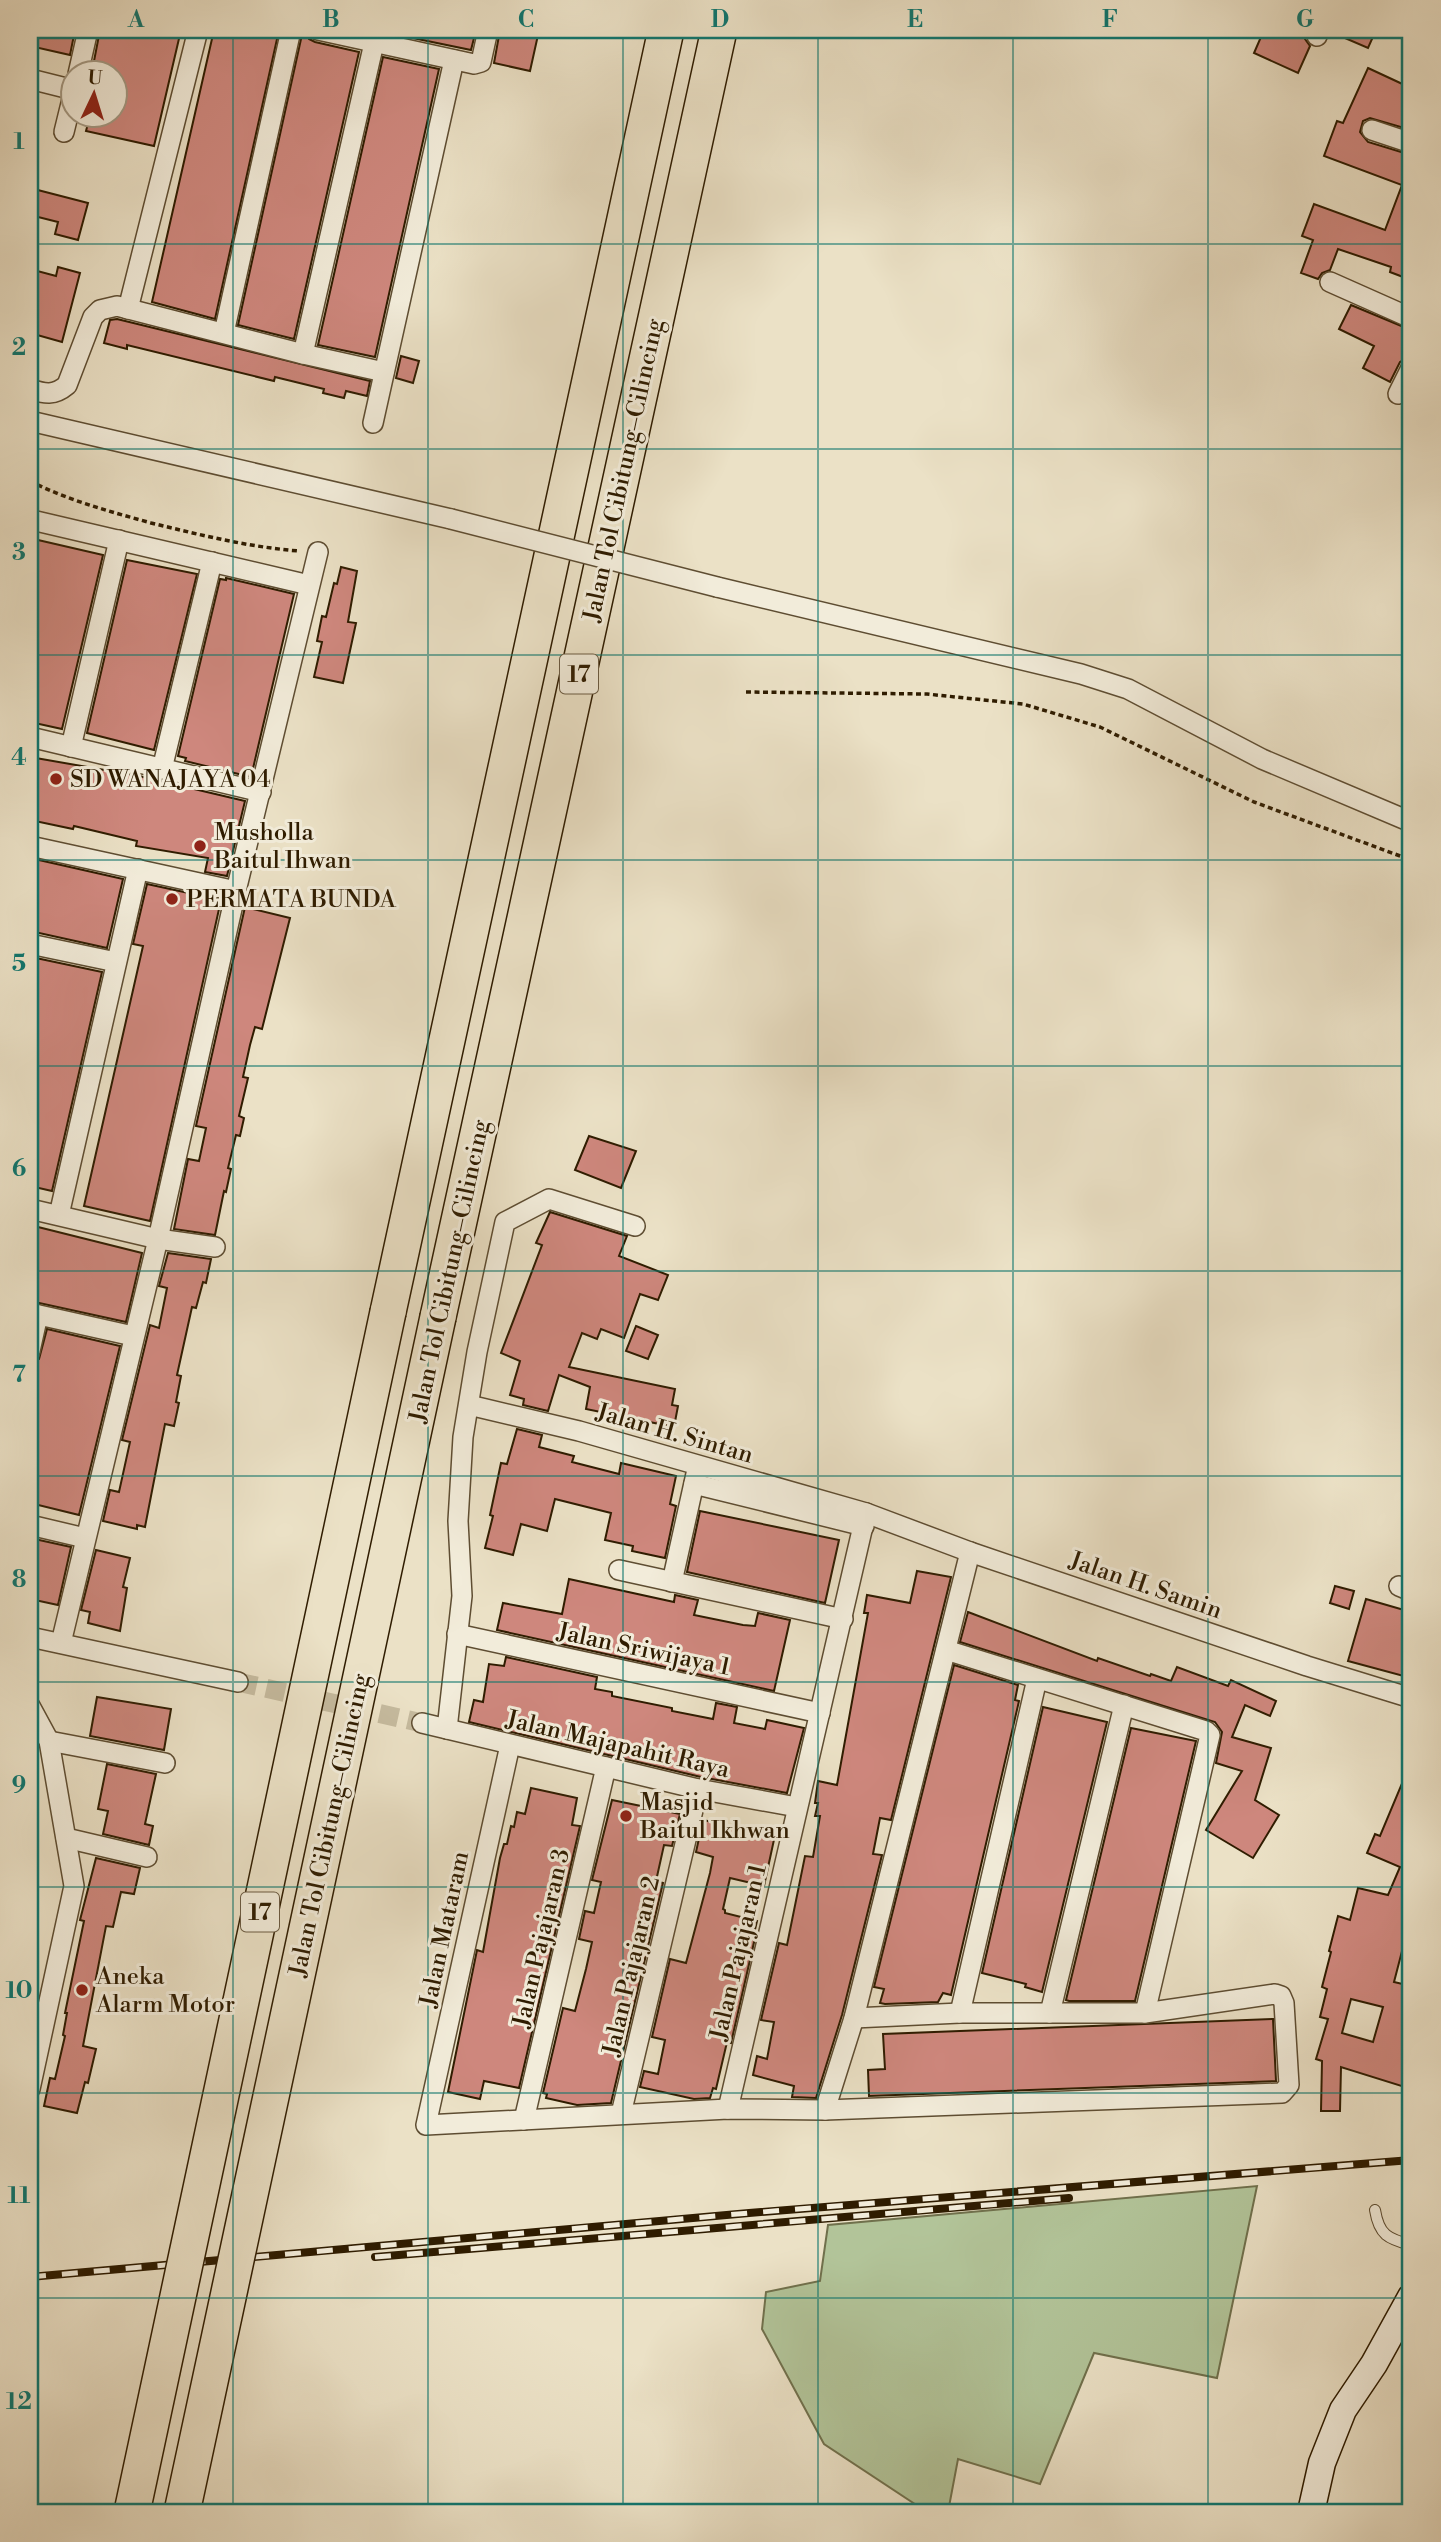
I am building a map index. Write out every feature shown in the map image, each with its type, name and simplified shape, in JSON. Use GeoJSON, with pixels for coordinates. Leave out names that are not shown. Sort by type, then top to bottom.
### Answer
{"type":"FeatureCollection","features":[{"type":"Feature","properties":{"kind":"highway","name":"Jalan Tol Cibitung–Cilincing"},"geometry":{"type":"LineString","coordinates":[[132,2512],[388,1312],[666,30]]}},
{"type":"Feature","properties":{"kind":"highway","name":"Jalan Tol Cibitung–Cilincing"},"geometry":{"type":"LineString","coordinates":[[182,2512],[438,1317],[719,30]]}},
{"type":"Feature","properties":{"kind":"street"},"geometry":{"type":"LineString","coordinates":[[81,60],[88,30]]}},
{"type":"Feature","properties":{"kind":"street"},"geometry":{"type":"LineString","coordinates":[[128,309],[198,30]]}},
{"type":"Feature","properties":{"kind":"street"},"geometry":{"type":"LineString","coordinates":[[224,332],[290,30]]}},
{"type":"Feature","properties":{"kind":"street"},"geometry":{"type":"LineString","coordinates":[[318,30],[474,64],[481,62],[488,30]]}},
{"type":"Feature","properties":{"kind":"street"},"geometry":{"type":"LineString","coordinates":[[303,354],[374,43]]}},
{"type":"Feature","properties":{"kind":"street"},"geometry":{"type":"LineString","coordinates":[[373,423],[454,60]]}},
{"type":"Feature","properties":{"kind":"street"},"geometry":{"type":"LineString","coordinates":[[30,79],[60,86]]}},
{"type":"Feature","properties":{"kind":"street"},"geometry":{"type":"LineString","coordinates":[[1371,130],[1411,142]]}},
{"type":"Feature","properties":{"kind":"street"},"geometry":{"type":"LineString","coordinates":[[1330,282],[1411,318]]}},
{"type":"Feature","properties":{"kind":"street"},"geometry":{"type":"LineString","coordinates":[[30,389],[48,394],[59,392],[67,385],[93,317],[100,310],[117,306],[384,372]]}},
{"type":"Feature","properties":{"kind":"street"},"geometry":{"type":"LineString","coordinates":[[1398,394],[1411,368]]}},
{"type":"Feature","properties":{"kind":"street"},"geometry":{"type":"LineString","coordinates":[[30,421],[451,519],[717,587],[1081,674],[1128,689],[1262,759],[1411,822]]}},
{"type":"Feature","properties":{"kind":"street"},"geometry":{"type":"LineString","coordinates":[[30,524],[36,521],[309,585]]}},
{"type":"Feature","properties":{"kind":"street"},"geometry":{"type":"LineString","coordinates":[[71,747],[119,540]]}},
{"type":"Feature","properties":{"kind":"street"},"geometry":{"type":"LineString","coordinates":[[61,1643],[318,552]]}},
{"type":"Feature","properties":{"kind":"street"},"geometry":{"type":"LineString","coordinates":[[162,769],[212,562]]}},
{"type":"Feature","properties":{"kind":"street"},"geometry":{"type":"LineString","coordinates":[[30,737],[261,792]]}},
{"type":"Feature","properties":{"kind":"street"},"geometry":{"type":"LineString","coordinates":[[30,846],[236,891]]}},
{"type":"Feature","properties":{"kind":"street"},"geometry":{"type":"LineString","coordinates":[[59,1215],[138,869]]}},
{"type":"Feature","properties":{"kind":"street"},"geometry":{"type":"LineString","coordinates":[[30,944],[117,962]]}},
{"type":"Feature","properties":{"kind":"street"},"geometry":{"type":"LineString","coordinates":[[447,1729],[462,1596],[458,1521],[463,1437],[477,1352],[505,1222],[549,1199],[635,1226]]}},
{"type":"Feature","properties":{"kind":"street"},"geometry":{"type":"LineString","coordinates":[[30,1209],[158,1239],[215,1247]]}},
{"type":"Feature","properties":{"kind":"street"},"geometry":{"type":"LineString","coordinates":[[30,1351],[34,1314],[133,1336]]}},
{"type":"Feature","properties":{"kind":"street","name":"Jalan H. Sintan"},"geometry":{"type":"LineString","coordinates":[[468,1405],[579,1431],[696,1476],[865,1519]]}},
{"type":"Feature","properties":{"kind":"street"},"geometry":{"type":"LineString","coordinates":[[672,1582],[696,1476]]}},
{"type":"Feature","properties":{"kind":"street"},"geometry":{"type":"LineString","coordinates":[[797,1807],[865,1519]]}},
{"type":"Feature","properties":{"kind":"street","name":"Jalan H. Samin"},"geometry":{"type":"LineString","coordinates":[[865,1519],[1411,1698]]}},
{"type":"Feature","properties":{"kind":"street"},"geometry":{"type":"LineString","coordinates":[[30,1525],[85,1538]]}},
{"type":"Feature","properties":{"kind":"street"},"geometry":{"type":"LineString","coordinates":[[825,2110],[854,2018],[970,1552]]}},
{"type":"Feature","properties":{"kind":"street"},"geometry":{"type":"LineString","coordinates":[[619,1570],[843,1619]]}},
{"type":"Feature","properties":{"kind":"street","name":"Jalan Sriwijaya 1"},"geometry":{"type":"LineString","coordinates":[[457,1634],[820,1713]]}},
{"type":"Feature","properties":{"kind":"street"},"geometry":{"type":"LineString","coordinates":[[30,1637],[238,1682]]}},
{"type":"Feature","properties":{"kind":"street"},"geometry":{"type":"LineString","coordinates":[[946,1650],[1206,1731],[1210,1737],[1145,2013]]}},
{"type":"Feature","properties":{"kind":"street"},"geometry":{"type":"LineString","coordinates":[[960,2013],[1037,1679]]}},
{"type":"Feature","properties":{"kind":"street"},"geometry":{"type":"LineString","coordinates":[[1050,2013],[1124,1705]]}},
{"type":"Feature","properties":{"kind":"street"},"geometry":{"type":"LineString","coordinates":[[30,1706],[49,1741],[74,1886],[30,2090]]}},
{"type":"Feature","properties":{"kind":"street","name":"Jalan Majapahit Raya"},"geometry":{"type":"LineString","coordinates":[[422,1723],[698,1789],[797,1807]]}},
{"type":"Feature","properties":{"kind":"street"},"geometry":{"type":"LineString","coordinates":[[49,1741],[165,1763]]}},
{"type":"Feature","properties":{"kind":"street","name":"Jalan Mataram"},"geometry":{"type":"LineString","coordinates":[[510,1745],[426,2125],[524,2120]]}},
{"type":"Feature","properties":{"kind":"street","name":"Jalan Pajajaran 3"},"geometry":{"type":"LineString","coordinates":[[524,2120],[606,1767]]}},
{"type":"Feature","properties":{"kind":"street","name":"Jalan Pajajaran 2"},"geometry":{"type":"LineString","coordinates":[[621,2114],[698,1789]]}},
{"type":"Feature","properties":{"kind":"street","name":"Jalan Pajajaran 1"},"geometry":{"type":"LineString","coordinates":[[728,2109],[797,1807]]}},
{"type":"Feature","properties":{"kind":"street"},"geometry":{"type":"LineString","coordinates":[[66,1838],[147,1857]]}},
{"type":"Feature","properties":{"kind":"street"},"geometry":{"type":"LineString","coordinates":[[524,2120],[728,2109],[825,2110],[1282,2093],[1288,2088],[1284,2003],[1278,1994],[1145,2013],[960,2013],[854,2018]]}},
{"type":"Feature","properties":{"kind":"street"},"geometry":{"type":"LineString","coordinates":[[1311,2512],[1322,2463],[1343,2410],[1374,2364],[1411,2297]]}},
{"type":"Feature","properties":{"kind":"lane"},"geometry":{"type":"LineString","coordinates":[[1375,2210],[1377,2224],[1384,2235],[1411,2245]]}},
{"type":"Feature","properties":{"kind":"path"},"geometry":{"type":"LineString","coordinates":[[30,481],[61,497],[89,506],[218,540],[318,552]]}},
{"type":"Feature","properties":{"kind":"path"},"geometry":{"type":"LineString","coordinates":[[746,692],[927,694],[1023,704],[1100,727],[1254,802],[1411,860]]}},
{"type":"Feature","properties":{"kind":"green space"},"geometry":{"type":"Polygon","coordinates":[[[1257,2186],[1217,2378],[1094,2353],[1040,2484],[958,2459],[948,2512],[927,2512],[824,2444],[762,2329],[766,2292],[820,2281],[828,2225],[1257,2186]]]}},
{"type":"Feature","properties":{"kind":"building"},"geometry":{"type":"Polygon","coordinates":[[[30,30],[75,30],[70,55],[30,46],[30,30]]]}},
{"type":"Feature","properties":{"kind":"building"},"geometry":{"type":"Polygon","coordinates":[[[100,30],[181,30],[154,146],[86,131],[130,130],[130,60],[94,60],[100,30]]]}},
{"type":"Feature","properties":{"kind":"building"},"geometry":{"type":"Polygon","coordinates":[[[214,30],[279,30],[215,319],[152,302],[214,30]]]}},
{"type":"Feature","properties":{"kind":"building"},"geometry":{"type":"Polygon","coordinates":[[[303,30],[306,30],[309,39],[315,42],[359,52],[294,339],[238,325],[303,30]]]}},
{"type":"Feature","properties":{"kind":"building"},"geometry":{"type":"Polygon","coordinates":[[[374,30],[476,30],[471,50],[374,30]]]}},
{"type":"Feature","properties":{"kind":"building"},"geometry":{"type":"Polygon","coordinates":[[[500,30],[538,35],[530,71],[494,63],[500,30]]]}},
{"type":"Feature","properties":{"kind":"building"},"geometry":{"type":"Polygon","coordinates":[[[1264,30],[1306,30],[1305,39],[1310,46],[1298,73],[1254,53],[1264,30]]]}},
{"type":"Feature","properties":{"kind":"building"},"geometry":{"type":"Polygon","coordinates":[[[1331,30],[1376,30],[1368,48],[1331,30]]]}},
{"type":"Feature","properties":{"kind":"building"},"geometry":{"type":"Polygon","coordinates":[[[383,57],[439,69],[375,357],[318,345],[383,57]]]}},
{"type":"Feature","properties":{"kind":"building"},"geometry":{"type":"Polygon","coordinates":[[[1368,68],[1411,88],[1411,130],[1370,118],[1363,121],[1360,132],[1368,142],[1411,155],[1411,280],[1390,272],[1391,267],[1338,249],[1330,270],[1322,273],[1318,279],[1301,273],[1313,240],[1302,236],[1314,204],[1385,230],[1402,185],[1324,156],[1337,121],[1343,123],[1368,68]]]}},
{"type":"Feature","properties":{"kind":"building"},"geometry":{"type":"Polygon","coordinates":[[[30,188],[88,203],[78,240],[55,234],[58,222],[30,215],[30,188]]]}},
{"type":"Feature","properties":{"kind":"building"},"geometry":{"type":"Polygon","coordinates":[[[58,267],[80,273],[62,342],[30,333],[30,269],[56,276],[58,267]]]}},
{"type":"Feature","properties":{"kind":"building"},"geometry":{"type":"Polygon","coordinates":[[[1351,305],[1411,330],[1411,356],[1400,362],[1390,382],[1363,368],[1374,346],[1339,329],[1351,305]]]}},
{"type":"Feature","properties":{"kind":"building"},"geometry":{"type":"Polygon","coordinates":[[[117,319],[370,381],[367,396],[346,391],[344,398],[323,393],[324,389],[275,377],[274,381],[127,345],[127,349],[104,343],[110,320],[117,319]]]}},
{"type":"Feature","properties":{"kind":"building"},"geometry":{"type":"Polygon","coordinates":[[[401,356],[419,361],[413,383],[396,378],[401,356]]]}},
{"type":"Feature","properties":{"kind":"building"},"geometry":{"type":"Polygon","coordinates":[[[38,540],[103,555],[62,729],[30,722],[30,576],[38,540]]]}},
{"type":"Feature","properties":{"kind":"building"},"geometry":{"type":"Polygon","coordinates":[[[127,560],[197,574],[154,750],[87,733],[127,560]]]}},
{"type":"Feature","properties":{"kind":"building"},"geometry":{"type":"Polygon","coordinates":[[[341,567],[357,571],[348,622],[356,623],[343,683],[314,677],[322,642],[317,641],[322,616],[326,617],[334,583],[337,584],[341,567]]]}},
{"type":"Feature","properties":{"kind":"building"},"geometry":{"type":"Polygon","coordinates":[[[226,578],[294,594],[251,777],[185,761],[186,758],[178,756],[220,579],[226,578]]]}},
{"type":"Feature","properties":{"kind":"building"},"geometry":{"type":"Polygon","coordinates":[[[30,757],[139,776],[245,801],[227,876],[205,872],[208,858],[136,846],[137,841],[74,826],[73,829],[30,820],[30,757]]]}},
{"type":"Feature","properties":{"kind":"building"},"geometry":{"type":"Polygon","coordinates":[[[30,858],[123,879],[107,948],[30,931],[30,858]]]}},
{"type":"Feature","properties":{"kind":"building"},"geometry":{"type":"Polygon","coordinates":[[[147,884],[221,900],[150,1221],[84,1206],[143,946],[133,944],[147,884]]]}},
{"type":"Feature","properties":{"kind":"building"},"geometry":{"type":"Polygon","coordinates":[[[245,907],[290,918],[262,1029],[255,1027],[250,1045],[243,1077],[248,1078],[239,1116],[244,1118],[240,1136],[236,1135],[215,1235],[174,1229],[188,1159],[199,1161],[206,1128],[196,1126],[245,907]]]}},
{"type":"Feature","properties":{"kind":"building"},"geometry":{"type":"Polygon","coordinates":[[[36,958],[102,972],[52,1191],[30,1186],[30,983],[36,958]]]}},
{"type":"Feature","properties":{"kind":"building"},"geometry":{"type":"Polygon","coordinates":[[[589,1136],[636,1151],[621,1188],[575,1170],[589,1136]]]}},
{"type":"Feature","properties":{"kind":"building"},"geometry":{"type":"Polygon","coordinates":[[[550,1212],[627,1236],[619,1256],[668,1275],[658,1300],[640,1294],[624,1338],[601,1329],[597,1339],[582,1333],[569,1367],[675,1389],[672,1405],[678,1406],[674,1427],[586,1409],[590,1387],[559,1375],[548,1411],[523,1405],[524,1399],[510,1395],[520,1361],[501,1353],[542,1245],[536,1243],[550,1212]]]}},
{"type":"Feature","properties":{"kind":"building"},"geometry":{"type":"Polygon","coordinates":[[[30,1225],[142,1253],[126,1322],[30,1301],[30,1225]]]}},
{"type":"Feature","properties":{"kind":"building"},"geometry":{"type":"Polygon","coordinates":[[[168,1253],[211,1259],[206,1283],[203,1282],[196,1308],[192,1307],[177,1375],[181,1376],[174,1426],[165,1424],[145,1527],[137,1525],[137,1529],[103,1521],[110,1490],[119,1492],[130,1442],[122,1440],[150,1325],[159,1328],[167,1288],[159,1286],[168,1253]]]}},
{"type":"Feature","properties":{"kind":"building"},"geometry":{"type":"Polygon","coordinates":[[[636,1326],[658,1335],[648,1359],[626,1351],[636,1326]]]}},
{"type":"Feature","properties":{"kind":"building"},"geometry":{"type":"Polygon","coordinates":[[[47,1329],[120,1346],[79,1515],[30,1503],[30,1415],[37,1392],[30,1391],[30,1363],[39,1359],[47,1329]]]}},
{"type":"Feature","properties":{"kind":"building"},"geometry":{"type":"Polygon","coordinates":[[[517,1429],[542,1435],[539,1447],[574,1456],[572,1462],[619,1474],[621,1463],[676,1476],[670,1504],[676,1506],[665,1558],[632,1551],[633,1546],[605,1540],[611,1513],[555,1499],[547,1531],[521,1524],[513,1555],[485,1548],[501,1463],[507,1464],[517,1429]]]}},
{"type":"Feature","properties":{"kind":"building"},"geometry":{"type":"Polygon","coordinates":[[[700,1511],[839,1540],[825,1603],[687,1572],[700,1511]]]}},
{"type":"Feature","properties":{"kind":"building"},"geometry":{"type":"Polygon","coordinates":[[[30,1538],[71,1547],[58,1605],[30,1599],[30,1538]]]}},
{"type":"Feature","properties":{"kind":"building"},"geometry":{"type":"Polygon","coordinates":[[[96,1550],[130,1558],[123,1587],[127,1588],[120,1631],[88,1623],[90,1612],[81,1610],[96,1550]]]}},
{"type":"Feature","properties":{"kind":"building"},"geometry":{"type":"Polygon","coordinates":[[[917,1571],[951,1577],[891,1820],[880,1818],[873,1854],[882,1855],[842,2015],[816,2098],[792,2097],[794,2086],[753,2075],[757,2056],[767,2059],[774,2022],[761,2020],[779,1943],[787,1945],[805,1856],[813,1857],[820,1816],[815,1816],[818,1781],[837,1785],[868,1613],[864,1613],[867,1595],[910,1603],[917,1571]]]}},
{"type":"Feature","properties":{"kind":"building"},"geometry":{"type":"Polygon","coordinates":[[[569,1579],[674,1602],[675,1595],[698,1600],[694,1615],[743,1625],[755,1626],[758,1613],[790,1620],[774,1691],[497,1630],[503,1603],[562,1614],[569,1579]]]}},
{"type":"Feature","properties":{"kind":"building"},"geometry":{"type":"Polygon","coordinates":[[[1335,1586],[1354,1591],[1349,1609],[1330,1603],[1335,1586]]]}},
{"type":"Feature","properties":{"kind":"building"},"geometry":{"type":"Polygon","coordinates":[[[1366,1599],[1411,1612],[1411,1678],[1348,1661],[1366,1599]]]}},
{"type":"Feature","properties":{"kind":"building"},"geometry":{"type":"Polygon","coordinates":[[[968,1612],[1097,1661],[1098,1658],[1171,1681],[1177,1667],[1228,1686],[1231,1680],[1276,1701],[1270,1716],[1245,1705],[1232,1737],[1271,1748],[1255,1800],[1279,1815],[1253,1858],[1206,1830],[1242,1771],[1216,1763],[1222,1732],[1215,1722],[960,1642],[968,1612]]]}},
{"type":"Feature","properties":{"kind":"building"},"geometry":{"type":"Polygon","coordinates":[[[506,1657],[597,1677],[595,1689],[612,1692],[612,1696],[672,1708],[672,1711],[713,1719],[716,1703],[737,1707],[734,1723],[765,1729],[767,1720],[804,1728],[787,1793],[701,1777],[469,1722],[474,1700],[483,1702],[489,1664],[504,1666],[506,1657]]]}},
{"type":"Feature","properties":{"kind":"building"},"geometry":{"type":"Polygon","coordinates":[[[954,1665],[1018,1685],[1015,1700],[1019,1701],[951,1995],[943,1993],[938,2002],[880,2003],[884,1989],[874,1987],[954,1665]]]}},
{"type":"Feature","properties":{"kind":"building"},"geometry":{"type":"Polygon","coordinates":[[[97,1697],[171,1709],[164,1750],[90,1736],[97,1697]]]}},
{"type":"Feature","properties":{"kind":"building"},"geometry":{"type":"Polygon","coordinates":[[[1043,1707],[1107,1722],[1042,1992],[1025,1987],[1026,1984],[982,1973],[1043,1707]]]}},
{"type":"Feature","properties":{"kind":"building"},"geometry":{"type":"Polygon","coordinates":[[[1131,1728],[1196,1741],[1135,2001],[1069,2001],[1066,2000],[1131,1728]]]}},
{"type":"Feature","properties":{"kind":"building"},"geometry":{"type":"Polygon","coordinates":[[[1411,1762],[1411,1929],[1408,1928],[1394,1982],[1411,1986],[1411,2089],[1341,2067],[1340,2111],[1321,2111],[1322,2061],[1316,2059],[1328,2019],[1320,2017],[1327,1989],[1322,1987],[1338,1916],[1350,1920],[1358,1888],[1388,1895],[1400,1867],[1367,1853],[1375,1834],[1380,1836],[1411,1762]],[[1351,1999],[1342,2033],[1373,2042],[1383,2007],[1351,1999]]]}},
{"type":"Feature","properties":{"kind":"building"},"geometry":{"type":"Polygon","coordinates":[[[107,1764],[156,1774],[145,1824],[153,1826],[149,1845],[103,1834],[108,1811],[98,1809],[107,1764]]]}},
{"type":"Feature","properties":{"kind":"building"},"geometry":{"type":"Polygon","coordinates":[[[531,1788],[577,1798],[572,1825],[580,1826],[519,2088],[484,2081],[480,2099],[448,2092],[477,1950],[483,1952],[500,1858],[511,1826],[514,1827],[517,1812],[525,1814],[531,1788]]]}},
{"type":"Feature","properties":{"kind":"building"},"geometry":{"type":"Polygon","coordinates":[[[612,1800],[680,1814],[672,1846],[664,1845],[656,1881],[663,1883],[611,2103],[577,2105],[546,2098],[547,2094],[543,2093],[563,2008],[575,2011],[586,1969],[592,1942],[579,1939],[585,1911],[594,1913],[601,1882],[592,1880],[612,1800]]]}},
{"type":"Feature","properties":{"kind":"building"},"geometry":{"type":"Polygon","coordinates":[[[703,1820],[775,1835],[764,1886],[730,1878],[723,1909],[725,1913],[757,1921],[755,1938],[731,2043],[727,2042],[716,2089],[713,2088],[710,2098],[694,2099],[640,2087],[644,2071],[658,2074],[665,2040],[652,2037],[670,1959],[686,1963],[710,1873],[713,1857],[696,1852],[703,1820]]]}},
{"type":"Feature","properties":{"kind":"building"},"geometry":{"type":"Polygon","coordinates":[[[96,1858],[140,1868],[134,1894],[121,1892],[113,1927],[106,1926],[83,2046],[96,2049],[77,2113],[44,2106],[50,2078],[55,2079],[65,2036],[65,2013],[84,1921],[80,1920],[96,1858]]]}},
{"type":"Feature","properties":{"kind":"building"},"geometry":{"type":"Polygon","coordinates":[[[1273,2019],[1276,2081],[869,2096],[868,2070],[885,2069],[883,2034],[1273,2019]]]}},
{"type":"Feature","properties":{"kind":"tunnel"},"geometry":{"type":"LineString","coordinates":[[238,1682],[422,1723]]}},
{"type":"Feature","properties":{"kind":"railway"},"geometry":{"type":"LineString","coordinates":[[30,2277],[749,2213],[1411,2160]]}},
{"type":"Feature","properties":{"kind":"railway"},"geometry":{"type":"LineString","coordinates":[[375,2257],[1069,2198]]}},
{"type":"Feature","properties":{"kind":"place","name":"SD WANAJAYA 04"},"geometry":{"type":"Point","coordinates":[56,779]}},
{"type":"Feature","properties":{"kind":"place","name":"Musholla Baitul Ihwan"},"geometry":{"type":"Point","coordinates":[200,846]}},
{"type":"Feature","properties":{"kind":"place","name":"PERMATA BUNDA"},"geometry":{"type":"Point","coordinates":[172,899]}},
{"type":"Feature","properties":{"kind":"place","name":"Masjid Baitul Ikhwan"},"geometry":{"type":"Point","coordinates":[626,1816]}},
{"type":"Feature","properties":{"kind":"place","name":"Aneka Alarm Motor"},"geometry":{"type":"Point","coordinates":[82,1990]}}]}
